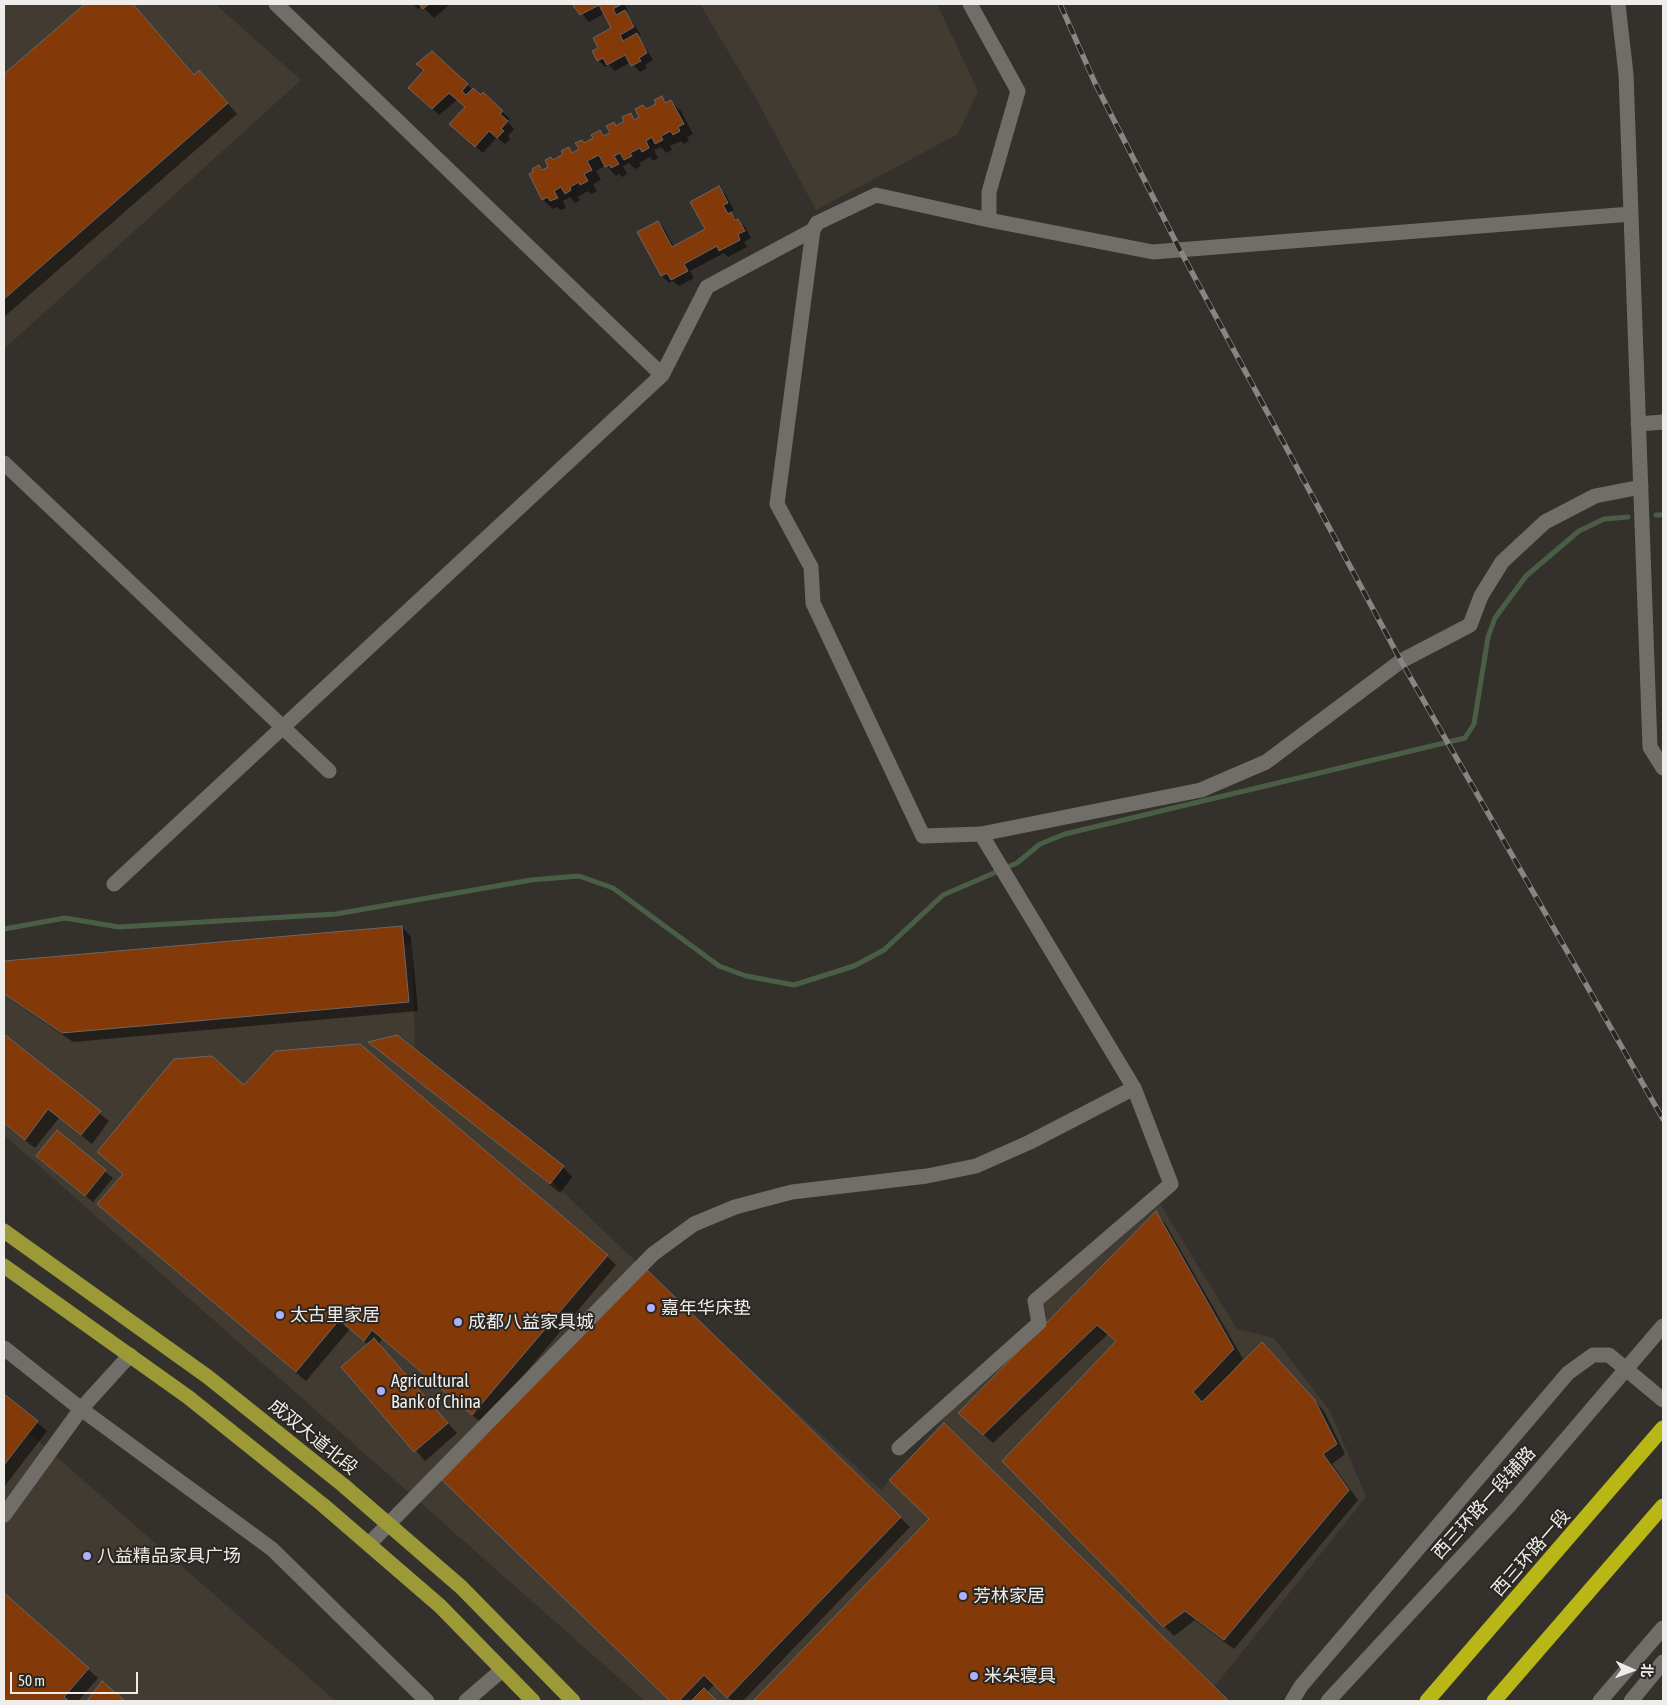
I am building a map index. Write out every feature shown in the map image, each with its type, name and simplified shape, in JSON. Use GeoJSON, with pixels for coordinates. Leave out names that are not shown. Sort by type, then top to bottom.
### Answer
{"type":"FeatureCollection","features":[{"type":"Feature","properties":{"kind":"highway","name":"西三环路一段"},"geometry":{"type":"LineString","coordinates":[[1427,1701],[1663,1428]]}},
{"type":"Feature","properties":{"kind":"highway"},"geometry":{"type":"LineString","coordinates":[[1494,1701],[1663,1506]]}},
{"type":"Feature","properties":{"kind":"main road","name":"成双大道北段"},"geometry":{"type":"LineString","coordinates":[[4,1231],[208,1376],[388,1523],[461,1587],[573,1701]]}},
{"type":"Feature","properties":{"kind":"main road"},"geometry":{"type":"LineString","coordinates":[[4,1266],[188,1397],[369,1544],[440,1606],[533,1701]]}},
{"type":"Feature","properties":{"kind":"street"},"geometry":{"type":"LineString","coordinates":[[276,4],[662,374]]}},
{"type":"Feature","properties":{"kind":"street"},"geometry":{"type":"LineString","coordinates":[[970,4],[1018,92],[989,192],[989,220]]}},
{"type":"Feature","properties":{"kind":"street"},"geometry":{"type":"LineString","coordinates":[[1618,4],[1626,74],[1650,747],[1663,768]]}},
{"type":"Feature","properties":{"kind":"street"},"geometry":{"type":"LineString","coordinates":[[1631,214],[1153,252],[989,220],[876,195],[817,223],[813,230],[777,504],[812,567],[813,603],[923,836],[981,834],[1201,790],[1266,762],[1401,661],[1470,625],[1480,596],[1502,562],[1545,522],[1595,496],[1641,488]]}},
{"type":"Feature","properties":{"kind":"street"},"geometry":{"type":"LineString","coordinates":[[114,884],[662,374],[708,286],[813,230]]}},
{"type":"Feature","properties":{"kind":"street"},"geometry":{"type":"LineString","coordinates":[[1638,424],[1663,422]]}},
{"type":"Feature","properties":{"kind":"street"},"geometry":{"type":"LineString","coordinates":[[4,463],[329,771]]}},
{"type":"Feature","properties":{"kind":"street"},"geometry":{"type":"LineString","coordinates":[[899,1448],[1039,1323],[1035,1301],[1171,1184],[1134,1088],[981,834]]}},
{"type":"Feature","properties":{"kind":"street"},"geometry":{"type":"LineString","coordinates":[[369,1544],[653,1254],[694,1224],[736,1207],[792,1192],[927,1176],[976,1166],[1030,1142],[1134,1088]]}},
{"type":"Feature","properties":{"kind":"street","name":"西三环路一段辅路"},"geometry":{"type":"LineString","coordinates":[[1328,1701],[1508,1507],[1663,1326]]}},
{"type":"Feature","properties":{"kind":"street"},"geometry":{"type":"LineString","coordinates":[[4,1348],[81,1409],[272,1549],[427,1701]]}},
{"type":"Feature","properties":{"kind":"street"},"geometry":{"type":"LineString","coordinates":[[1292,1701],[1301,1686],[1568,1374],[1593,1355],[1609,1354],[1663,1400]]}},
{"type":"Feature","properties":{"kind":"street"},"geometry":{"type":"LineString","coordinates":[[4,1515],[81,1409],[130,1355]]}},
{"type":"Feature","properties":{"kind":"street"},"geometry":{"type":"LineString","coordinates":[[1604,1697],[1663,1628]]}},
{"type":"Feature","properties":{"kind":"street"},"geometry":{"type":"LineString","coordinates":[[1631,1701],[1663,1662]]}},
{"type":"Feature","properties":{"kind":"street"},"geometry":{"type":"LineString","coordinates":[[466,1701],[502,1670]]}},
{"type":"Feature","properties":{"kind":"shaded area"},"geometry":{"type":"Polygon","coordinates":[[[4,4],[215,4],[301,80],[4,349],[4,4]]]}},
{"type":"Feature","properties":{"kind":"shaded area"},"geometry":{"type":"Polygon","coordinates":[[[700,4],[937,4],[978,91],[958,134],[816,210],[753,93],[700,4]]]}},
{"type":"Feature","properties":{"kind":"shaded area","name":"成都八益家具城"},"geometry":{"type":"Polygon","coordinates":[[[412,943],[415,1050],[680,1304],[881,1490],[944,1419],[1047,1316],[1041,1303],[1160,1204],[1237,1329],[1274,1338],[1330,1411],[1366,1497],[1203,1701],[645,1701],[4,1135],[4,989],[412,943]]]}},
{"type":"Feature","properties":{"kind":"shaded area","name":"八益精品家具广场"},"geometry":{"type":"Polygon","coordinates":[[[4,1411],[336,1701],[4,1701],[4,1411]]]}},
{"type":"Feature","properties":{"kind":"building"},"geometry":{"type":"Polygon","coordinates":[[[85,4],[133,4],[194,75],[199,70],[228,103],[4,299],[4,74],[85,4]]]}},
{"type":"Feature","properties":{"kind":"building"},"geometry":{"type":"Polygon","coordinates":[[[419,4],[429,4],[423,9],[419,4]]]}},
{"type":"Feature","properties":{"kind":"building"},"geometry":{"type":"Polygon","coordinates":[[[572,4],[622,4],[613,9],[616,15],[625,10],[634,27],[620,35],[623,41],[637,33],[647,53],[639,58],[641,61],[631,66],[625,55],[607,65],[603,58],[597,61],[592,51],[598,48],[593,38],[611,28],[599,5],[580,15],[572,4]]]}},
{"type":"Feature","properties":{"kind":"building"},"geometry":{"type":"Polygon","coordinates":[[[432,51],[468,84],[462,91],[466,95],[473,88],[481,95],[483,92],[503,111],[500,114],[508,121],[501,129],[504,131],[497,138],[489,131],[475,147],[449,124],[465,107],[449,93],[432,109],[408,88],[424,70],[416,64],[432,51]]]}},
{"type":"Feature","properties":{"kind":"building"},"geometry":{"type":"Polygon","coordinates":[[[662,96],[665,103],[671,100],[684,124],[678,127],[680,131],[673,135],[671,131],[661,136],[663,140],[655,144],[652,137],[646,141],[649,148],[642,152],[640,148],[630,153],[632,156],[624,160],[620,153],[614,156],[619,164],[611,168],[610,165],[605,167],[599,155],[587,161],[592,170],[584,174],[588,181],[580,185],[579,182],[570,187],[571,190],[565,194],[561,187],[554,191],[558,198],[550,201],[548,197],[542,200],[529,174],[533,172],[532,169],[539,165],[542,170],[548,167],[545,160],[551,157],[553,160],[563,154],[561,151],[569,147],[572,153],[579,149],[575,143],[582,140],[584,143],[593,138],[591,135],[600,130],[603,136],[610,133],[606,126],[614,122],[616,126],[624,121],[622,117],[631,113],[634,120],[639,117],[635,109],[643,105],[646,109],[656,104],[654,100],[662,96]]]}},
{"type":"Feature","properties":{"kind":"building"},"geometry":{"type":"Polygon","coordinates":[[[719,186],[728,203],[723,205],[728,214],[731,212],[735,220],[738,219],[745,231],[738,234],[740,240],[719,251],[717,246],[684,264],[688,271],[671,280],[667,273],[661,276],[637,232],[658,221],[672,247],[705,229],[690,202],[719,186]]]}},
{"type":"Feature","properties":{"kind":"building"},"geometry":{"type":"Polygon","coordinates":[[[402,926],[409,1002],[62,1033],[4,994],[4,961],[402,926]]]}},
{"type":"Feature","properties":{"kind":"building"},"geometry":{"type":"Polygon","coordinates":[[[4,1034],[101,1111],[81,1135],[48,1109],[25,1140],[4,1123],[4,1034]]]}},
{"type":"Feature","properties":{"kind":"building"},"geometry":{"type":"Polygon","coordinates":[[[397,1035],[564,1166],[550,1184],[368,1042],[397,1035]]]}},
{"type":"Feature","properties":{"kind":"building"},"geometry":{"type":"Polygon","coordinates":[[[360,1044],[608,1255],[472,1415],[372,1330],[364,1341],[339,1320],[296,1372],[97,1204],[123,1174],[97,1152],[174,1059],[212,1056],[244,1085],[275,1051],[360,1044]]]}},
{"type":"Feature","properties":{"kind":"building"},"geometry":{"type":"Polygon","coordinates":[[[57,1130],[106,1170],[85,1196],[36,1156],[57,1130]]]}},
{"type":"Feature","properties":{"kind":"building"},"geometry":{"type":"Polygon","coordinates":[[[1156,1211],[1234,1349],[1193,1392],[1202,1402],[1262,1342],[1314,1399],[1337,1444],[1323,1454],[1349,1490],[1224,1640],[1185,1611],[1163,1627],[1002,1461],[1116,1341],[1097,1325],[983,1435],[958,1413],[1156,1211]]]}},
{"type":"Feature","properties":{"kind":"building"},"geometry":{"type":"Polygon","coordinates":[[[645,1268],[901,1517],[727,1698],[704,1675],[679,1701],[670,1701],[442,1480],[645,1268]]]}},
{"type":"Feature","properties":{"kind":"building"},"geometry":{"type":"Polygon","coordinates":[[[374,1338],[448,1423],[414,1452],[341,1367],[374,1338]]]}},
{"type":"Feature","properties":{"kind":"building"},"geometry":{"type":"Polygon","coordinates":[[[4,1394],[38,1421],[4,1465],[4,1394]]]}},
{"type":"Feature","properties":{"kind":"building"},"geometry":{"type":"Polygon","coordinates":[[[944,1423],[1229,1701],[753,1701],[929,1519],[889,1480],[944,1423]]]}},
{"type":"Feature","properties":{"kind":"building"},"geometry":{"type":"Polygon","coordinates":[[[4,1593],[89,1668],[64,1697],[69,1701],[4,1701],[4,1593]]]}},
{"type":"Feature","properties":{"kind":"building"},"geometry":{"type":"Polygon","coordinates":[[[102,1681],[125,1701],[87,1701],[102,1681]]]}},
{"type":"Feature","properties":{"kind":"building"},"geometry":{"type":"Polygon","coordinates":[[[704,1688],[717,1701],[691,1701],[704,1688]]]}},
{"type":"Feature","properties":{"kind":"waterway"},"geometry":{"type":"LineString","coordinates":[[1656,515],[1663,515]]}},
{"type":"Feature","properties":{"kind":"waterway"},"geometry":{"type":"LineString","coordinates":[[4,929],[65,918],[119,927],[336,914],[531,880],[579,876],[613,888],[719,966],[746,976],[794,985],[854,966],[884,950],[943,895],[1017,863],[1040,844],[1065,834],[1465,738],[1474,724],[1488,637],[1495,618],[1526,576],[1579,531],[1604,519],[1628,517]]}},
{"type":"Feature","properties":{"kind":"railway"},"geometry":{"type":"LineString","coordinates":[[1060,4],[1095,83],[1180,250],[1401,661],[1663,1119]]}},
{"type":"Feature","properties":{"kind":"place","name":"嘉年华床垫"},"geometry":{"type":"Point","coordinates":[651,1308]}},
{"type":"Feature","properties":{"kind":"place","name":"太古里家居"},"geometry":{"type":"Point","coordinates":[280,1315]}},
{"type":"Feature","properties":{"kind":"place","name":"成都八益家具城"},"geometry":{"type":"Point","coordinates":[458,1322]}},
{"type":"Feature","properties":{"kind":"place","name":"Agricultural Bank of China"},"geometry":{"type":"Point","coordinates":[381,1391]}},
{"type":"Feature","properties":{"kind":"place","name":"八益精品家具广场"},"geometry":{"type":"Point","coordinates":[87,1556]}},
{"type":"Feature","properties":{"kind":"place","name":"芳林家居"},"geometry":{"type":"Point","coordinates":[963,1596]}},
{"type":"Feature","properties":{"kind":"place","name":"米朵寝具"},"geometry":{"type":"Point","coordinates":[974,1676]}}]}
